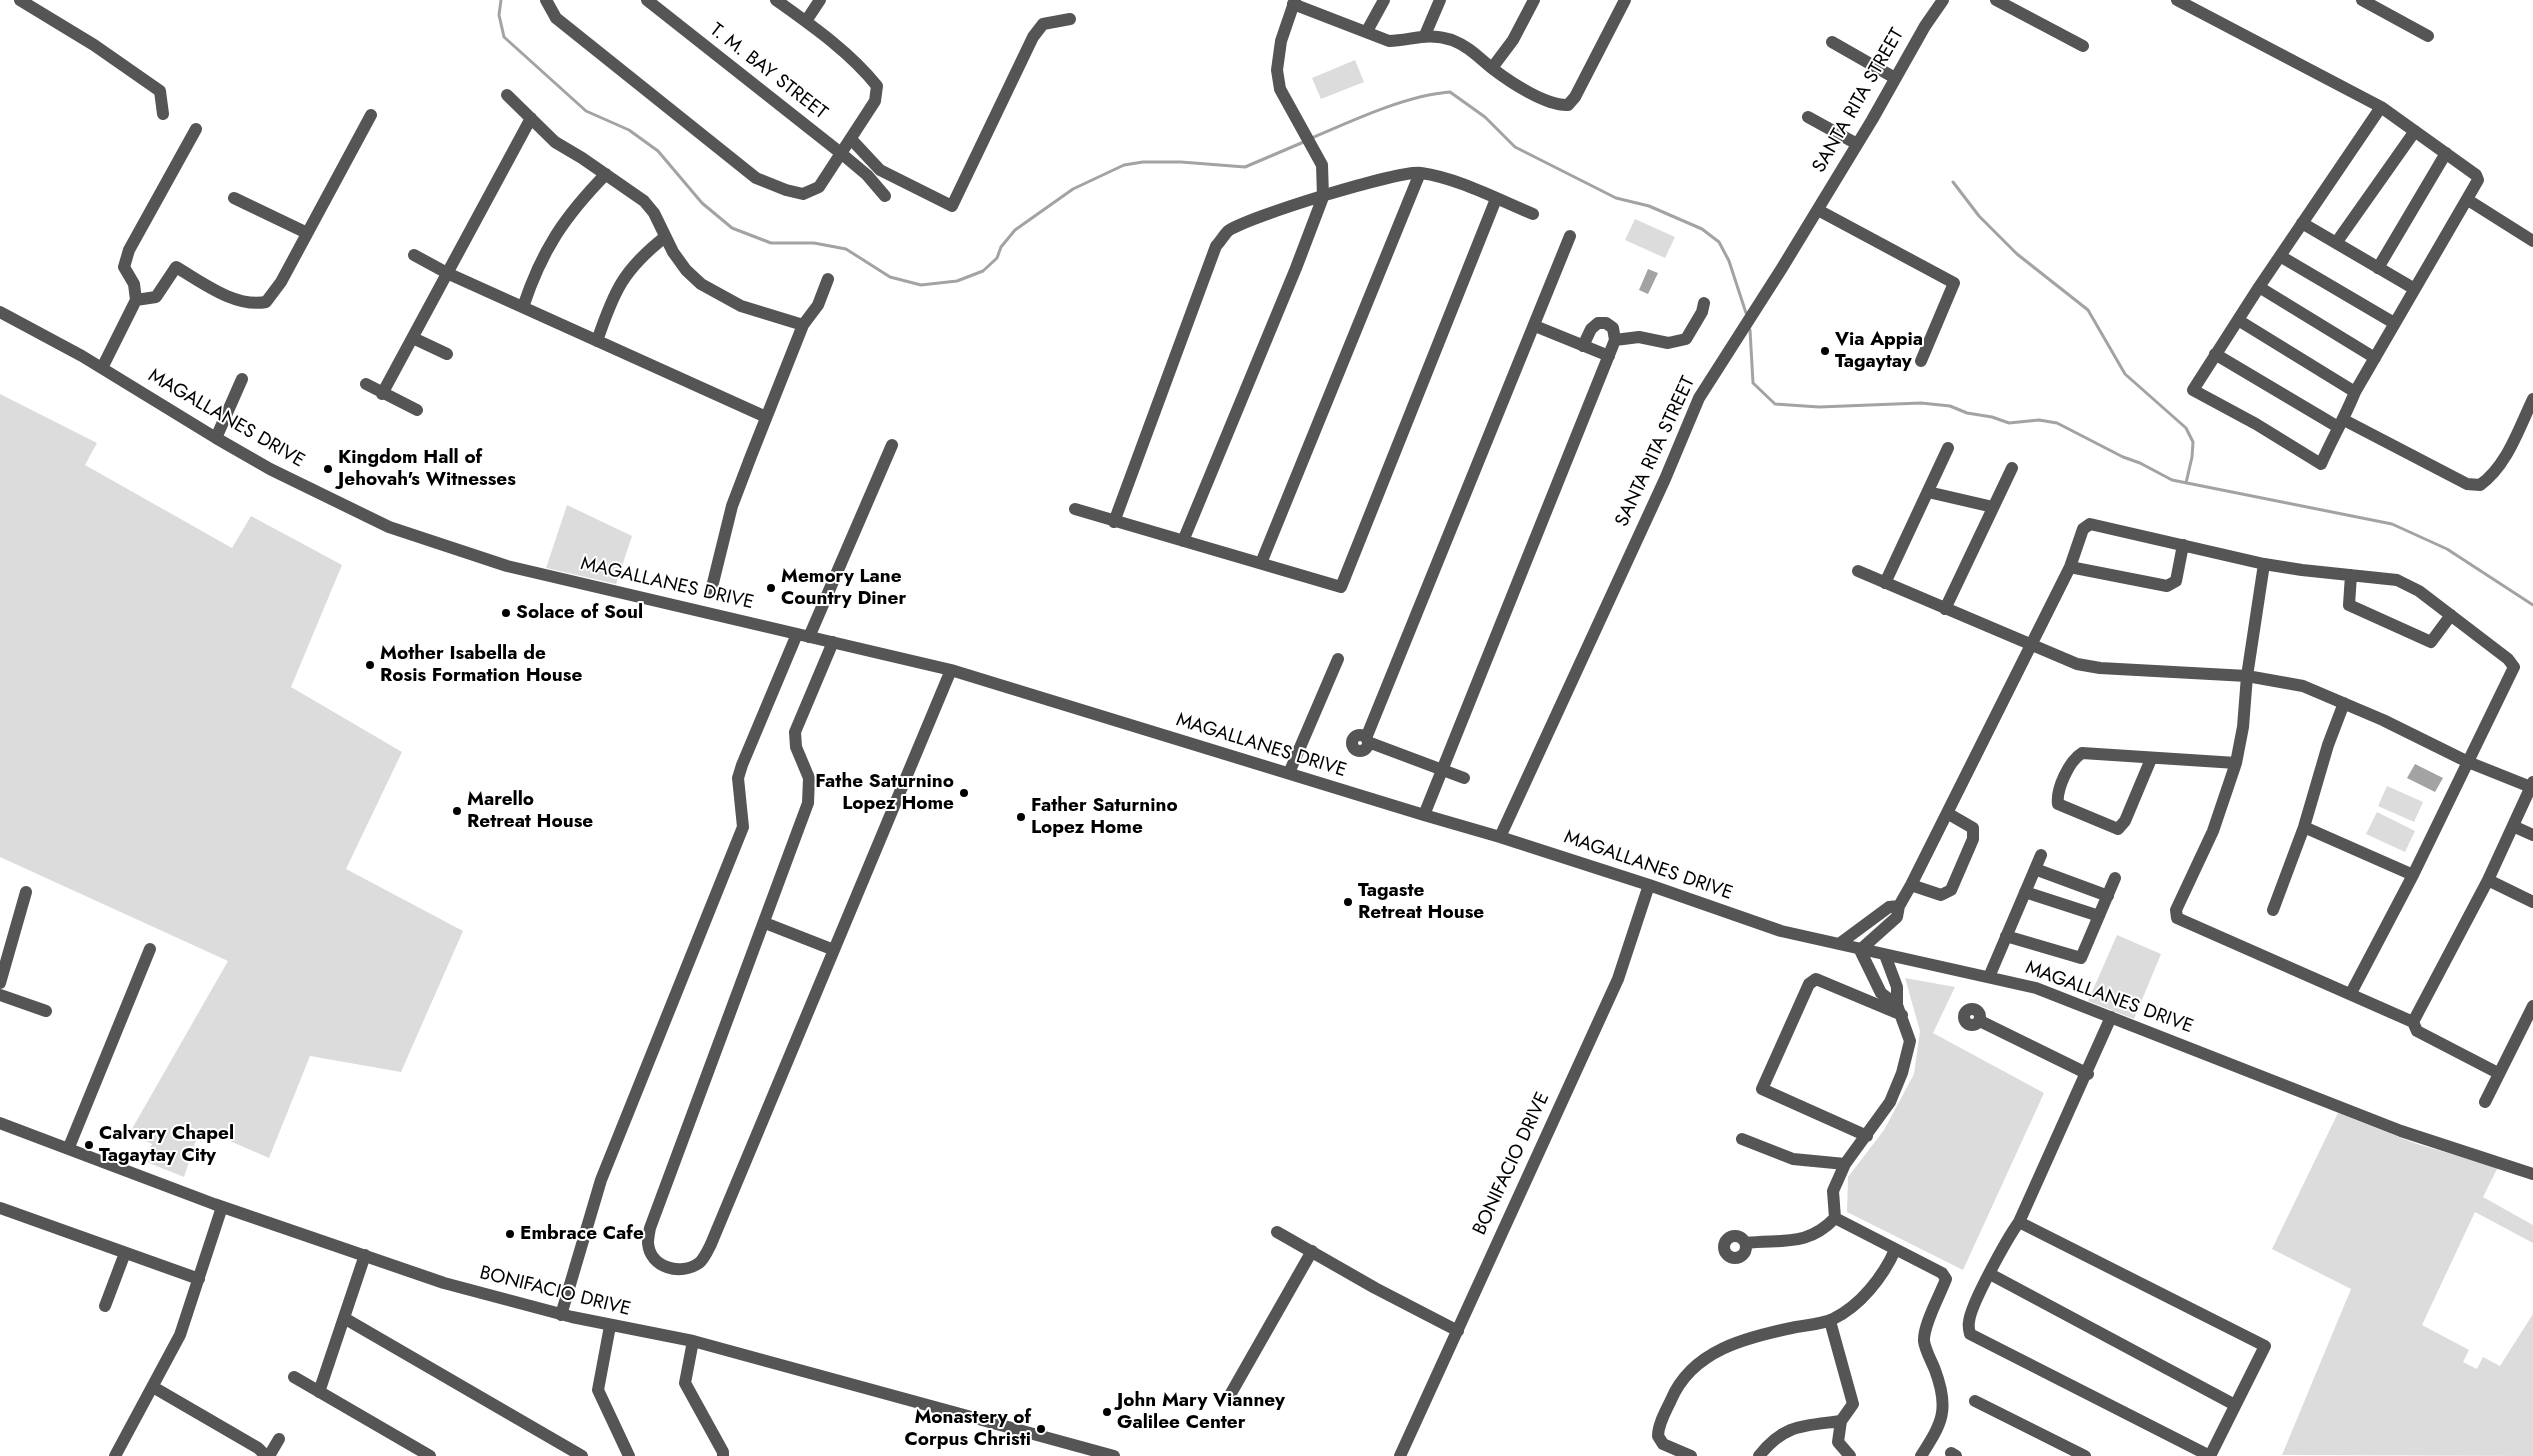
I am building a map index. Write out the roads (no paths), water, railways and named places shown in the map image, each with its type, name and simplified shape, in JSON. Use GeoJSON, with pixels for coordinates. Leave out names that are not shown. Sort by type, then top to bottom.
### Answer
{"type":"FeatureCollection","features":[{"type":"Feature","properties":{"kind":"street"},"geometry":{"type":"LineString","coordinates":[[20,0],[94,45],[160,90],[163,114]]}},
{"type":"Feature","properties":{"kind":"street"},"geometry":{"type":"LineString","coordinates":[[546,0],[556,18],[756,178],[786,190],[804,194],[819,187],[842,154],[874,101],[877,86],[866,73],[806,21],[776,0]]}},
{"type":"Feature","properties":{"kind":"street","name":"T. M. BAY STREET"},"geometry":{"type":"LineString","coordinates":[[647,0],[842,154],[867,176],[885,196]]}},
{"type":"Feature","properties":{"kind":"street"},"geometry":{"type":"LineString","coordinates":[[806,21],[820,0]]}},
{"type":"Feature","properties":{"kind":"street"},"geometry":{"type":"LineString","coordinates":[[1367,31],[1384,0]]}},
{"type":"Feature","properties":{"kind":"street"},"geometry":{"type":"LineString","coordinates":[[1425,35],[1440,0]]}},
{"type":"Feature","properties":{"kind":"street"},"geometry":{"type":"LineString","coordinates":[[1492,68],[1513,40],[1534,0]]}},
{"type":"Feature","properties":{"kind":"street"},"geometry":{"type":"LineString","coordinates":[[1183,541],[1296,268],[1323,197],[1322,165],[1280,88],[1277,70],[1281,41],[1294,2],[1388,40],[1405,40],[1425,35],[1451,40],[1466,46],[1492,68],[1525,90],[1561,105],[1568,105],[1575,97],[1625,0]]}},
{"type":"Feature","properties":{"kind":"street","name":"SANTA RITA STREET"},"geometry":{"type":"LineString","coordinates":[[1500,836],[1661,488],[1699,398],[1818,210],[1924,26],[1943,0]]}},
{"type":"Feature","properties":{"kind":"street"},"geometry":{"type":"LineString","coordinates":[[1996,0],[2083,46]]}},
{"type":"Feature","properties":{"kind":"street"},"geometry":{"type":"LineString","coordinates":[[2177,0],[2381,107],[2446,153],[2478,180],[2468,200],[2413,288],[2355,392],[2321,464],[2248,420],[2193,390],[2259,287],[2381,107]]}},
{"type":"Feature","properties":{"kind":"street"},"geometry":{"type":"LineString","coordinates":[[2362,0],[2428,36]]}},
{"type":"Feature","properties":{"kind":"street"},"geometry":{"type":"LineString","coordinates":[[851,139],[880,170],[952,206],[1033,37],[1043,24],[1070,19]]}},
{"type":"Feature","properties":{"kind":"street"},"geometry":{"type":"LineString","coordinates":[[1832,42],[1895,78]]}},
{"type":"Feature","properties":{"kind":"street"},"geometry":{"type":"LineString","coordinates":[[507,95],[555,142],[606,174],[644,201],[654,213],[665,237],[686,270],[701,284],[741,306],[803,325]]}},
{"type":"Feature","properties":{"kind":"street"},"geometry":{"type":"LineString","coordinates":[[136,300],[156,297],[176,267],[240,301],[255,304],[266,302],[281,282],[371,115]]}},
{"type":"Feature","properties":{"kind":"street"},"geometry":{"type":"LineString","coordinates":[[382,394],[531,118]]}},
{"type":"Feature","properties":{"kind":"street"},"geometry":{"type":"LineString","coordinates":[[1808,118],[1857,144]]}},
{"type":"Feature","properties":{"kind":"street"},"geometry":{"type":"LineString","coordinates":[[102,368],[136,300],[134,284],[124,268],[129,250],[196,129]]}},
{"type":"Feature","properties":{"kind":"street"},"geometry":{"type":"LineString","coordinates":[[2336,243],[2415,131]]}},
{"type":"Feature","properties":{"kind":"street"},"geometry":{"type":"LineString","coordinates":[[2378,268],[2446,153]]}},
{"type":"Feature","properties":{"kind":"street"},"geometry":{"type":"LineString","coordinates":[[1260,563],[1420,173]]}},
{"type":"Feature","properties":{"kind":"street"},"geometry":{"type":"LineString","coordinates":[[1114,522],[1216,246],[1228,232],[1246,222],[1323,197],[1397,175],[1420,173],[1442,178],[1533,214]]}},
{"type":"Feature","properties":{"kind":"street"},"geometry":{"type":"LineString","coordinates":[[523,307],[532,280],[562,224],[606,174]]}},
{"type":"Feature","properties":{"kind":"street"},"geometry":{"type":"LineString","coordinates":[[234,198],[307,233]]}},
{"type":"Feature","properties":{"kind":"street"},"geometry":{"type":"LineString","coordinates":[[1075,509],[1114,522],[1341,587],[1496,199]]}},
{"type":"Feature","properties":{"kind":"street"},"geometry":{"type":"LineString","coordinates":[[2468,200],[2533,241]]}},
{"type":"Feature","properties":{"kind":"street"},"geometry":{"type":"LineString","coordinates":[[1818,210],[1954,282],[1921,361]]}},
{"type":"Feature","properties":{"kind":"street"},"geometry":{"type":"LineString","coordinates":[[2302,223],[2413,288]]}},
{"type":"Feature","properties":{"kind":"street"},"geometry":{"type":"LineString","coordinates":[[1464,778],[1367,740],[1570,236]]}},
{"type":"Feature","properties":{"kind":"street"},"geometry":{"type":"LineString","coordinates":[[597,341],[612,297],[631,267],[665,237]]}},
{"type":"Feature","properties":{"kind":"street"},"geometry":{"type":"LineString","coordinates":[[414,255],[448,273],[766,417]]}},
{"type":"Feature","properties":{"kind":"street"},"geometry":{"type":"LineString","coordinates":[[2280,256],[2394,323]]}},
{"type":"Feature","properties":{"kind":"street"},"geometry":{"type":"LineString","coordinates":[[709,602],[732,506],[803,325],[818,305],[828,279]]}},
{"type":"Feature","properties":{"kind":"street"},"geometry":{"type":"LineString","coordinates":[[2259,287],[2375,358]]}},
{"type":"Feature","properties":{"kind":"street"},"geometry":{"type":"LineString","coordinates":[[1616,340],[1639,337],[1668,343],[1686,338],[1702,312],[1704,302]]}},
{"type":"Feature","properties":{"kind":"street","name":"MAGALLANES DRIVE"},"geometry":{"type":"LineString","coordinates":[[0,312],[102,368],[216,438],[297,482],[389,527],[507,566],[709,602],[803,635],[951,670],[1424,815],[1500,836],[1650,885],[1781,931],[2036,988],[2401,1131],[2531,1170]]}},
{"type":"Feature","properties":{"kind":"street"},"geometry":{"type":"LineString","coordinates":[[2238,320],[2355,392]]}},
{"type":"Feature","properties":{"kind":"street"},"geometry":{"type":"LineString","coordinates":[[1424,815],[1616,340],[1614,328],[1606,323],[1598,323],[1591,329],[1584,346]]}},
{"type":"Feature","properties":{"kind":"street"},"geometry":{"type":"LineString","coordinates":[[1535,326],[1609,356]]}},
{"type":"Feature","properties":{"kind":"street"},"geometry":{"type":"LineString","coordinates":[[413,338],[447,354]]}},
{"type":"Feature","properties":{"kind":"street"},"geometry":{"type":"LineString","coordinates":[[2215,354],[2341,423],[2467,484],[2480,485],[2491,477],[2533,399]]}},
{"type":"Feature","properties":{"kind":"street"},"geometry":{"type":"LineString","coordinates":[[216,438],[242,379]]}},
{"type":"Feature","properties":{"kind":"street"},"geometry":{"type":"LineString","coordinates":[[366,384],[382,394],[417,410]]}},
{"type":"Feature","properties":{"kind":"street"},"geometry":{"type":"LineString","coordinates":[[561,1315],[601,1180],[743,827],[738,778],[742,765],[892,445]]}},
{"type":"Feature","properties":{"kind":"street"},"geometry":{"type":"LineString","coordinates":[[1885,583],[1948,448]]}},
{"type":"Feature","properties":{"kind":"street"},"geometry":{"type":"LineString","coordinates":[[1945,609],[2012,468]]}},
{"type":"Feature","properties":{"kind":"street"},"geometry":{"type":"LineString","coordinates":[[1928,492],[1993,507]]}},
{"type":"Feature","properties":{"kind":"street"},"geometry":{"type":"LineString","coordinates":[[1899,1010],[1880,993],[1860,950],[1896,917],[1899,906],[1912,885],[2070,567],[2083,529],[2090,524],[2264,564],[2397,580],[2419,591],[2508,659],[2514,667],[2413,876],[2351,993]]}},
{"type":"Feature","properties":{"kind":"street"},"geometry":{"type":"LineString","coordinates":[[2070,567],[2167,586],[2176,581],[2183,546]]}},
{"type":"Feature","properties":{"kind":"street"},"geometry":{"type":"LineString","coordinates":[[2264,564],[2247,676],[2243,727],[2236,763],[2213,830],[2176,910],[2177,918],[2351,993],[2413,1022],[2417,1031],[2498,1073]]}},
{"type":"Feature","properties":{"kind":"street"},"geometry":{"type":"LineString","coordinates":[[1858,571],[2077,664],[2100,668],[2247,676],[2303,686],[2344,703],[2468,762],[2532,785],[2488,880],[2413,1022]]}},
{"type":"Feature","properties":{"kind":"street"},"geometry":{"type":"LineString","coordinates":[[2351,575],[2349,605],[2431,642],[2450,615]]}},
{"type":"Feature","properties":{"kind":"street"},"geometry":{"type":"LineString","coordinates":[[833,642],[795,732],[796,747],[808,778],[808,803],[765,923],[650,1228],[648,1245],[656,1258],[666,1268],[684,1271],[700,1262],[711,1244],[951,670]]}},
{"type":"Feature","properties":{"kind":"street"},"geometry":{"type":"LineString","coordinates":[[1290,773],[1338,659]]}},
{"type":"Feature","properties":{"kind":"street"},"geometry":{"type":"LineString","coordinates":[[2273,910],[2304,827],[2328,745],[2344,703]]}},
{"type":"Feature","properties":{"kind":"street"},"geometry":{"type":"LineString","coordinates":[[2150,759],[2125,821],[2118,828],[2058,804],[2057,794],[2075,758],[2082,753],[2150,759],[2236,763]]}},
{"type":"Feature","properties":{"kind":"street"},"geometry":{"type":"LineString","coordinates":[[1912,885],[1941,895],[1951,890],[1973,840],[1973,828],[1947,813]]}},
{"type":"Feature","properties":{"kind":"street"},"geometry":{"type":"LineString","coordinates":[[2512,826],[2533,835]]}},
{"type":"Feature","properties":{"kind":"street"},"geometry":{"type":"LineString","coordinates":[[2304,827],[2413,876]]}},
{"type":"Feature","properties":{"kind":"street"},"geometry":{"type":"LineString","coordinates":[[1989,977],[2040,855]]}},
{"type":"Feature","properties":{"kind":"street"},"geometry":{"type":"LineString","coordinates":[[2035,868],[2108,896]]}},
{"type":"Feature","properties":{"kind":"street"},"geometry":{"type":"LineString","coordinates":[[2006,936],[2081,958],[2115,878]]}},
{"type":"Feature","properties":{"kind":"street"},"geometry":{"type":"LineString","coordinates":[[2488,880],[2533,902]]}},
{"type":"Feature","properties":{"kind":"street","name":"BONIFACIO DRIVE"},"geometry":{"type":"LineString","coordinates":[[1400,1456],[1618,979],[1650,885]]}},
{"type":"Feature","properties":{"kind":"street"},"geometry":{"type":"LineString","coordinates":[[0,983],[26,892]]}},
{"type":"Feature","properties":{"kind":"street"},"geometry":{"type":"LineString","coordinates":[[2025,892],[2099,916]]}},
{"type":"Feature","properties":{"kind":"street"},"geometry":{"type":"LineString","coordinates":[[1839,944],[1889,907],[1899,906]]}},
{"type":"Feature","properties":{"kind":"street"},"geometry":{"type":"LineString","coordinates":[[765,923],[834,950]]}},
{"type":"Feature","properties":{"kind":"street"},"geometry":{"type":"LineString","coordinates":[[69,1147],[150,949]]}},
{"type":"Feature","properties":{"kind":"street"},"geometry":{"type":"LineString","coordinates":[[1746,1243],[1781,1243],[1809,1238],[1824,1230],[1835,1218],[1833,1191],[1845,1164],[1890,1102],[1902,1073],[1910,1041],[1899,1010],[1896,986],[1885,955]]}},
{"type":"Feature","properties":{"kind":"street"},"geometry":{"type":"LineString","coordinates":[[1867,1136],[1762,1089],[1809,984],[1816,979],[1899,1010]]}},
{"type":"Feature","properties":{"kind":"street"},"geometry":{"type":"LineString","coordinates":[[0,995],[46,1011]]}},
{"type":"Feature","properties":{"kind":"street"},"geometry":{"type":"LineString","coordinates":[[2485,1102],[2533,1006]]}},
{"type":"Feature","properties":{"kind":"street"},"geometry":{"type":"LineString","coordinates":[[2020,1222],[2265,1346],[2210,1456],[1970,1334],[1969,1321],[2010,1234],[2020,1222],[2088,1074],[2111,1017]]}},
{"type":"Feature","properties":{"kind":"street"},"geometry":{"type":"LineString","coordinates":[[1980,1021],[2088,1074]]}},
{"type":"Feature","properties":{"kind":"street","name":"BONIFACIO DRIVE"},"geometry":{"type":"LineString","coordinates":[[0,1123],[69,1147],[222,1207],[444,1283],[561,1315],[692,1341],[1114,1456]]}},
{"type":"Feature","properties":{"kind":"street"},"geometry":{"type":"LineString","coordinates":[[1742,1138],[1793,1159],[1845,1164]]}},
{"type":"Feature","properties":{"kind":"street"},"geometry":{"type":"LineString","coordinates":[[115,1456],[180,1335],[222,1207]]}},
{"type":"Feature","properties":{"kind":"street"},"geometry":{"type":"LineString","coordinates":[[0,1208],[199,1279]]}},
{"type":"Feature","properties":{"kind":"street"},"geometry":{"type":"LineString","coordinates":[[1835,1218],[1942,1273],[1946,1279],[1926,1329],[1924,1342],[1939,1381],[1944,1407],[1937,1431],[1920,1456]]}},
{"type":"Feature","properties":{"kind":"street"},"geometry":{"type":"LineString","coordinates":[[1277,1232],[1375,1288],[1458,1331]]}},
{"type":"Feature","properties":{"kind":"street"},"geometry":{"type":"LineString","coordinates":[[1691,1456],[1663,1444],[1658,1436],[1675,1389],[1686,1374],[1724,1347],[1748,1337],[1830,1321],[1850,1310],[1890,1263],[1896,1250]]}},
{"type":"Feature","properties":{"kind":"street"},"geometry":{"type":"LineString","coordinates":[[1230,1395],[1312,1251]]}},
{"type":"Feature","properties":{"kind":"street"},"geometry":{"type":"LineString","coordinates":[[105,1306],[125,1253]]}},
{"type":"Feature","properties":{"kind":"street"},"geometry":{"type":"LineString","coordinates":[[319,1392],[365,1256]]}},
{"type":"Feature","properties":{"kind":"street"},"geometry":{"type":"LineString","coordinates":[[1990,1274],[2235,1406]]}},
{"type":"Feature","properties":{"kind":"street"},"geometry":{"type":"LineString","coordinates":[[344,1318],[582,1456]]}},
{"type":"Feature","properties":{"kind":"street"},"geometry":{"type":"LineString","coordinates":[[1830,1321],[1853,1404],[1840,1421],[1838,1442],[1850,1456]]}},
{"type":"Feature","properties":{"kind":"street"},"geometry":{"type":"LineString","coordinates":[[610,1326],[598,1390],[629,1456]]}},
{"type":"Feature","properties":{"kind":"street"},"geometry":{"type":"LineString","coordinates":[[692,1341],[684,1383],[723,1452],[723,1456]]}},
{"type":"Feature","properties":{"kind":"street"},"geometry":{"type":"LineString","coordinates":[[294,1377],[430,1456]]}},
{"type":"Feature","properties":{"kind":"street"},"geometry":{"type":"LineString","coordinates":[[153,1387],[258,1448],[268,1456],[279,1439]]}},
{"type":"Feature","properties":{"kind":"street"},"geometry":{"type":"LineString","coordinates":[[1976,1401],[2085,1456]]}},
{"type":"Feature","properties":{"kind":"street"},"geometry":{"type":"LineString","coordinates":[[1759,1456],[1771,1440],[1789,1429],[1840,1421]]}},
{"type":"Feature","properties":{"kind":"waterway"},"geometry":{"type":"LineString","coordinates":[[501,0],[499,15],[504,37],[586,111],[629,130],[658,151],[702,203],[732,228],[771,243],[814,243],[846,249],[890,277],[921,285],[957,281],[983,271],[997,258],[1001,247],[1015,230],[1073,189],[1124,165],[1143,162],[1181,162],[1245,167],[1306,141]]}},
{"type":"Feature","properties":{"kind":"waterway"},"geometry":{"type":"LineString","coordinates":[[1312,138],[1398,103],[1433,94],[1450,92],[1485,117],[1515,147],[1616,198],[1649,206],[1702,229],[1719,242],[1729,261],[1746,313]]}},
{"type":"Feature","properties":{"kind":"waterway"},"geometry":{"type":"LineString","coordinates":[[1953,182],[1979,216],[2017,254],[2088,310],[2125,374],[2186,428],[2193,442],[2192,457],[2186,483]]}},
{"type":"Feature","properties":{"kind":"waterway"},"geometry":{"type":"LineString","coordinates":[[1750,330],[1753,383],[1775,404],[1819,407],[1921,403],[1950,406],[1967,413],[1992,417],[2009,423],[2039,420],[2057,423],[2172,480],[2392,524],[2447,549],[2533,605]]}},
{"type":"Feature","properties":{"kind":"place","name":"Via Appia Tagaytay"},"geometry":{"type":"Point","coordinates":[1825,351]}},
{"type":"Feature","properties":{"kind":"place","name":"Kingdom Hall of Jehovah's Witnesses"},"geometry":{"type":"Point","coordinates":[328,469]}},
{"type":"Feature","properties":{"kind":"place","name":"Memory Lane Country Diner"},"geometry":{"type":"Point","coordinates":[771,588]}},
{"type":"Feature","properties":{"kind":"place","name":"Solace of Soul"},"geometry":{"type":"Point","coordinates":[506,613]}},
{"type":"Feature","properties":{"kind":"place","name":"Mother Isabella de Rosis Formation House"},"geometry":{"type":"Point","coordinates":[370,665]}},
{"type":"Feature","properties":{"kind":"place","name":"Fathe Saturnino Lopez Home"},"geometry":{"type":"Point","coordinates":[964,793]}},
{"type":"Feature","properties":{"kind":"place","name":"Marello Retreat House"},"geometry":{"type":"Point","coordinates":[457,811]}},
{"type":"Feature","properties":{"kind":"place","name":"Father Saturnino Lopez Home"},"geometry":{"type":"Point","coordinates":[1021,817]}},
{"type":"Feature","properties":{"kind":"place","name":"Tagaste Retreat House"},"geometry":{"type":"Point","coordinates":[1348,902]}},
{"type":"Feature","properties":{"kind":"place","name":"Calvary Chapel Tagaytay City"},"geometry":{"type":"Point","coordinates":[89,1145]}},
{"type":"Feature","properties":{"kind":"place","name":"Embrace Cafe"},"geometry":{"type":"Point","coordinates":[510,1234]}},
{"type":"Feature","properties":{"kind":"place","name":"John Mary Vianney Galilee Center"},"geometry":{"type":"Point","coordinates":[1107,1412]}},
{"type":"Feature","properties":{"kind":"place","name":"Monastery of Corpus Christi"},"geometry":{"type":"Point","coordinates":[1041,1429]}}]}
